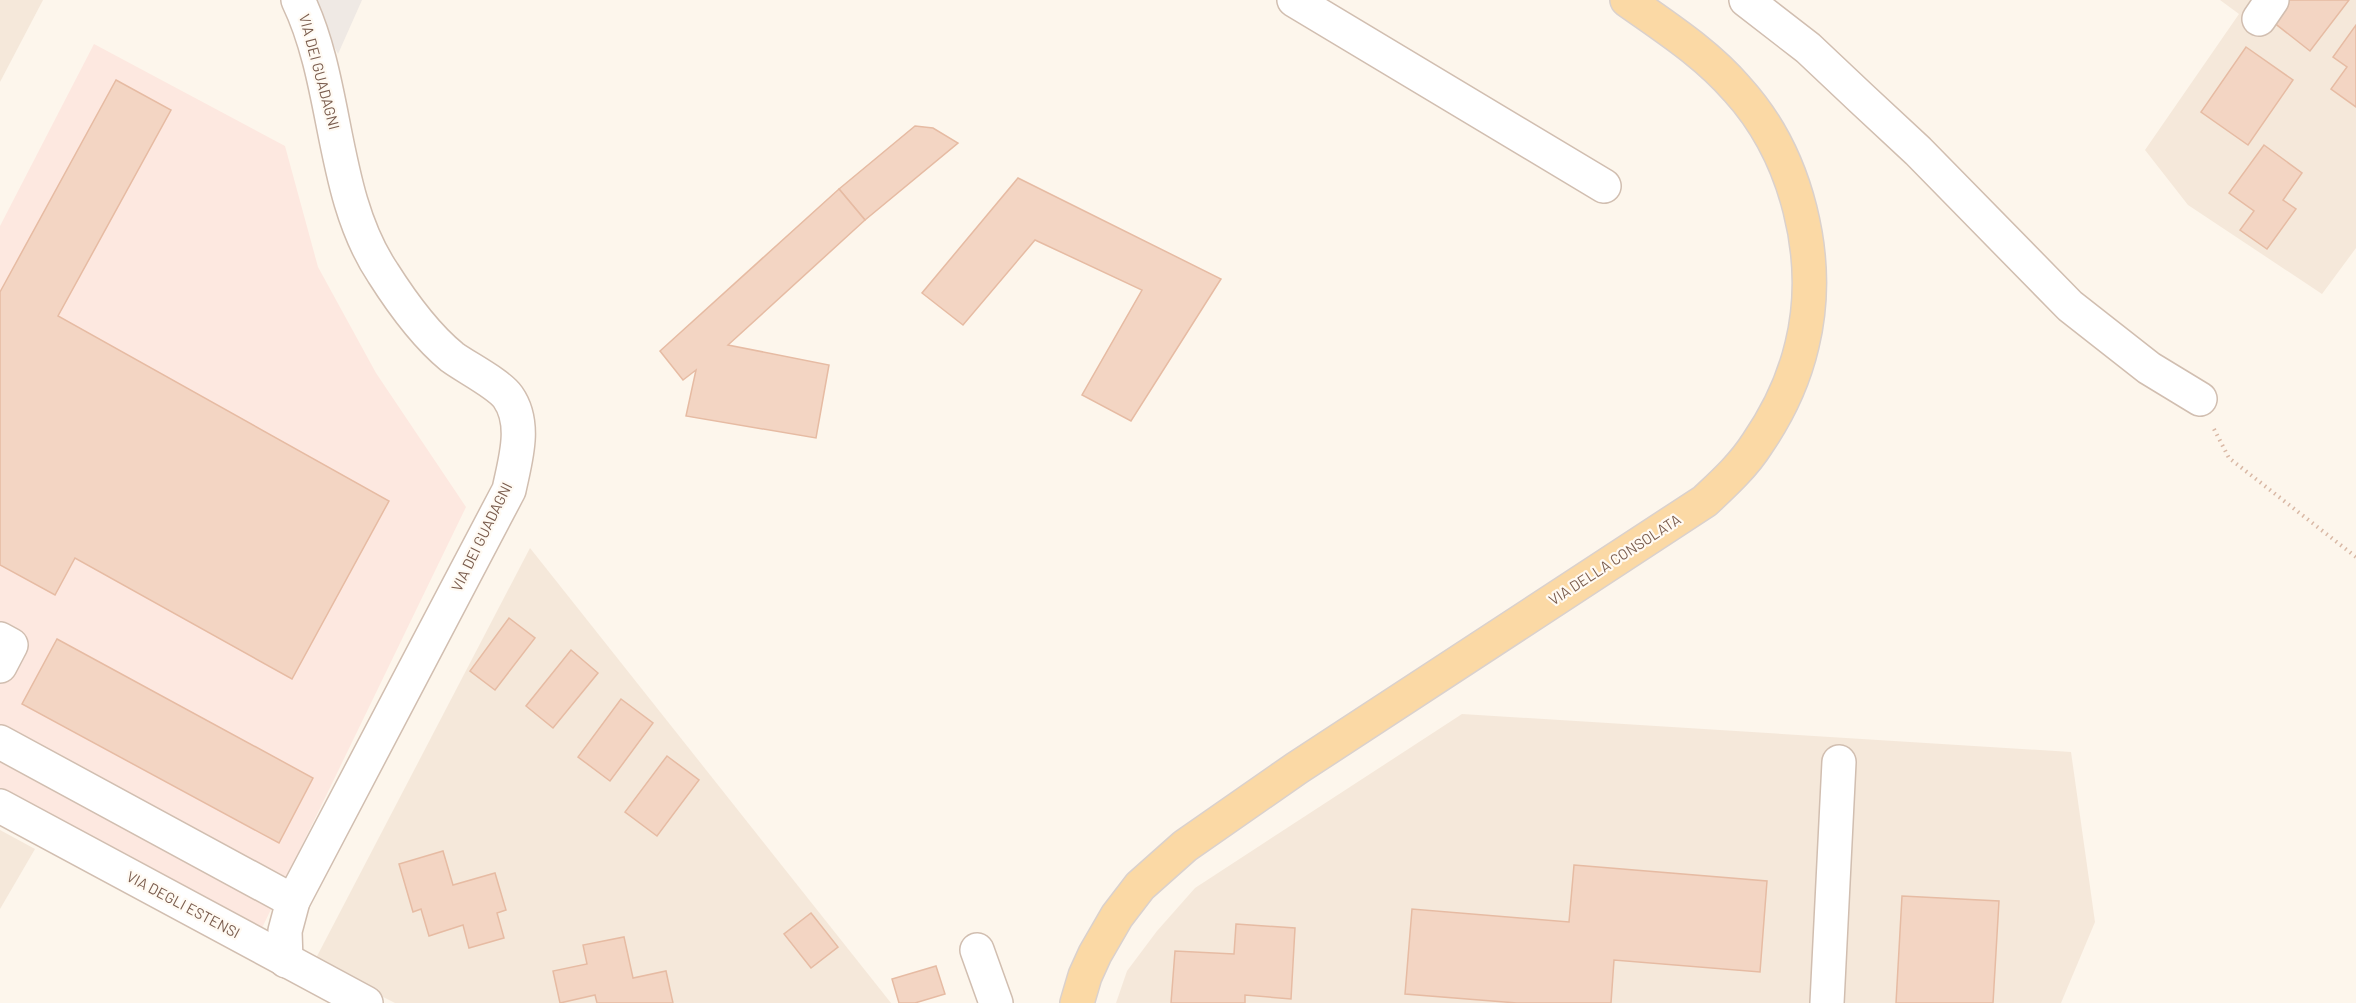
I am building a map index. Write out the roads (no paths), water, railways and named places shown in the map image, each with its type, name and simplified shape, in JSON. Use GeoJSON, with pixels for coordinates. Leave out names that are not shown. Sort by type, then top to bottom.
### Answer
{"type":"FeatureCollection","features":[{"type":"Feature","properties":{"kind":"main road","name":"VIA DELLA CONSOLATA"},"geometry":{"type":"LineString","coordinates":[[1077,1003],[1085,976],[1106,933],[1128,900],[1167,861],[1297,768],[1705,501],[1741,465],[1757,445],[1792,377],[1802,345],[1809,282],[1806,242],[1798,204],[1787,171],[1766,128],[1738,90],[1708,60],[1627,0]]}},
{"type":"Feature","properties":{"kind":"street","name":"VIA DEI GUADAGNI"},"geometry":{"type":"LineString","coordinates":[[286,961],[285,932],[293,901],[509,490],[518,436],[516,418],[508,396],[468,369],[435,341],[398,295],[368,250],[353,210],[311,33],[298,0]]}},
{"type":"Feature","properties":{"kind":"street"},"geometry":{"type":"LineString","coordinates":[[1294,0],[1604,186]]}},
{"type":"Feature","properties":{"kind":"street"},"geometry":{"type":"LineString","coordinates":[[1746,0],[1808,48],[1878,113],[2070,306],[2149,368],[2200,399]]}},
{"type":"Feature","properties":{"kind":"street"},"geometry":{"type":"LineString","coordinates":[[0,639],[11,645],[0,666]]}},
{"type":"Feature","properties":{"kind":"street"},"geometry":{"type":"LineString","coordinates":[[0,742],[293,901]]}},
{"type":"Feature","properties":{"kind":"street"},"geometry":{"type":"LineString","coordinates":[[1827,1003],[1839,762]]}},
{"type":"Feature","properties":{"kind":"street","name":"VIA DEGLI ESTENSI"},"geometry":{"type":"LineString","coordinates":[[0,806],[366,1003]]}},
{"type":"Feature","properties":{"kind":"street"},"geometry":{"type":"LineString","coordinates":[[977,950],[996,1003]]}}]}
